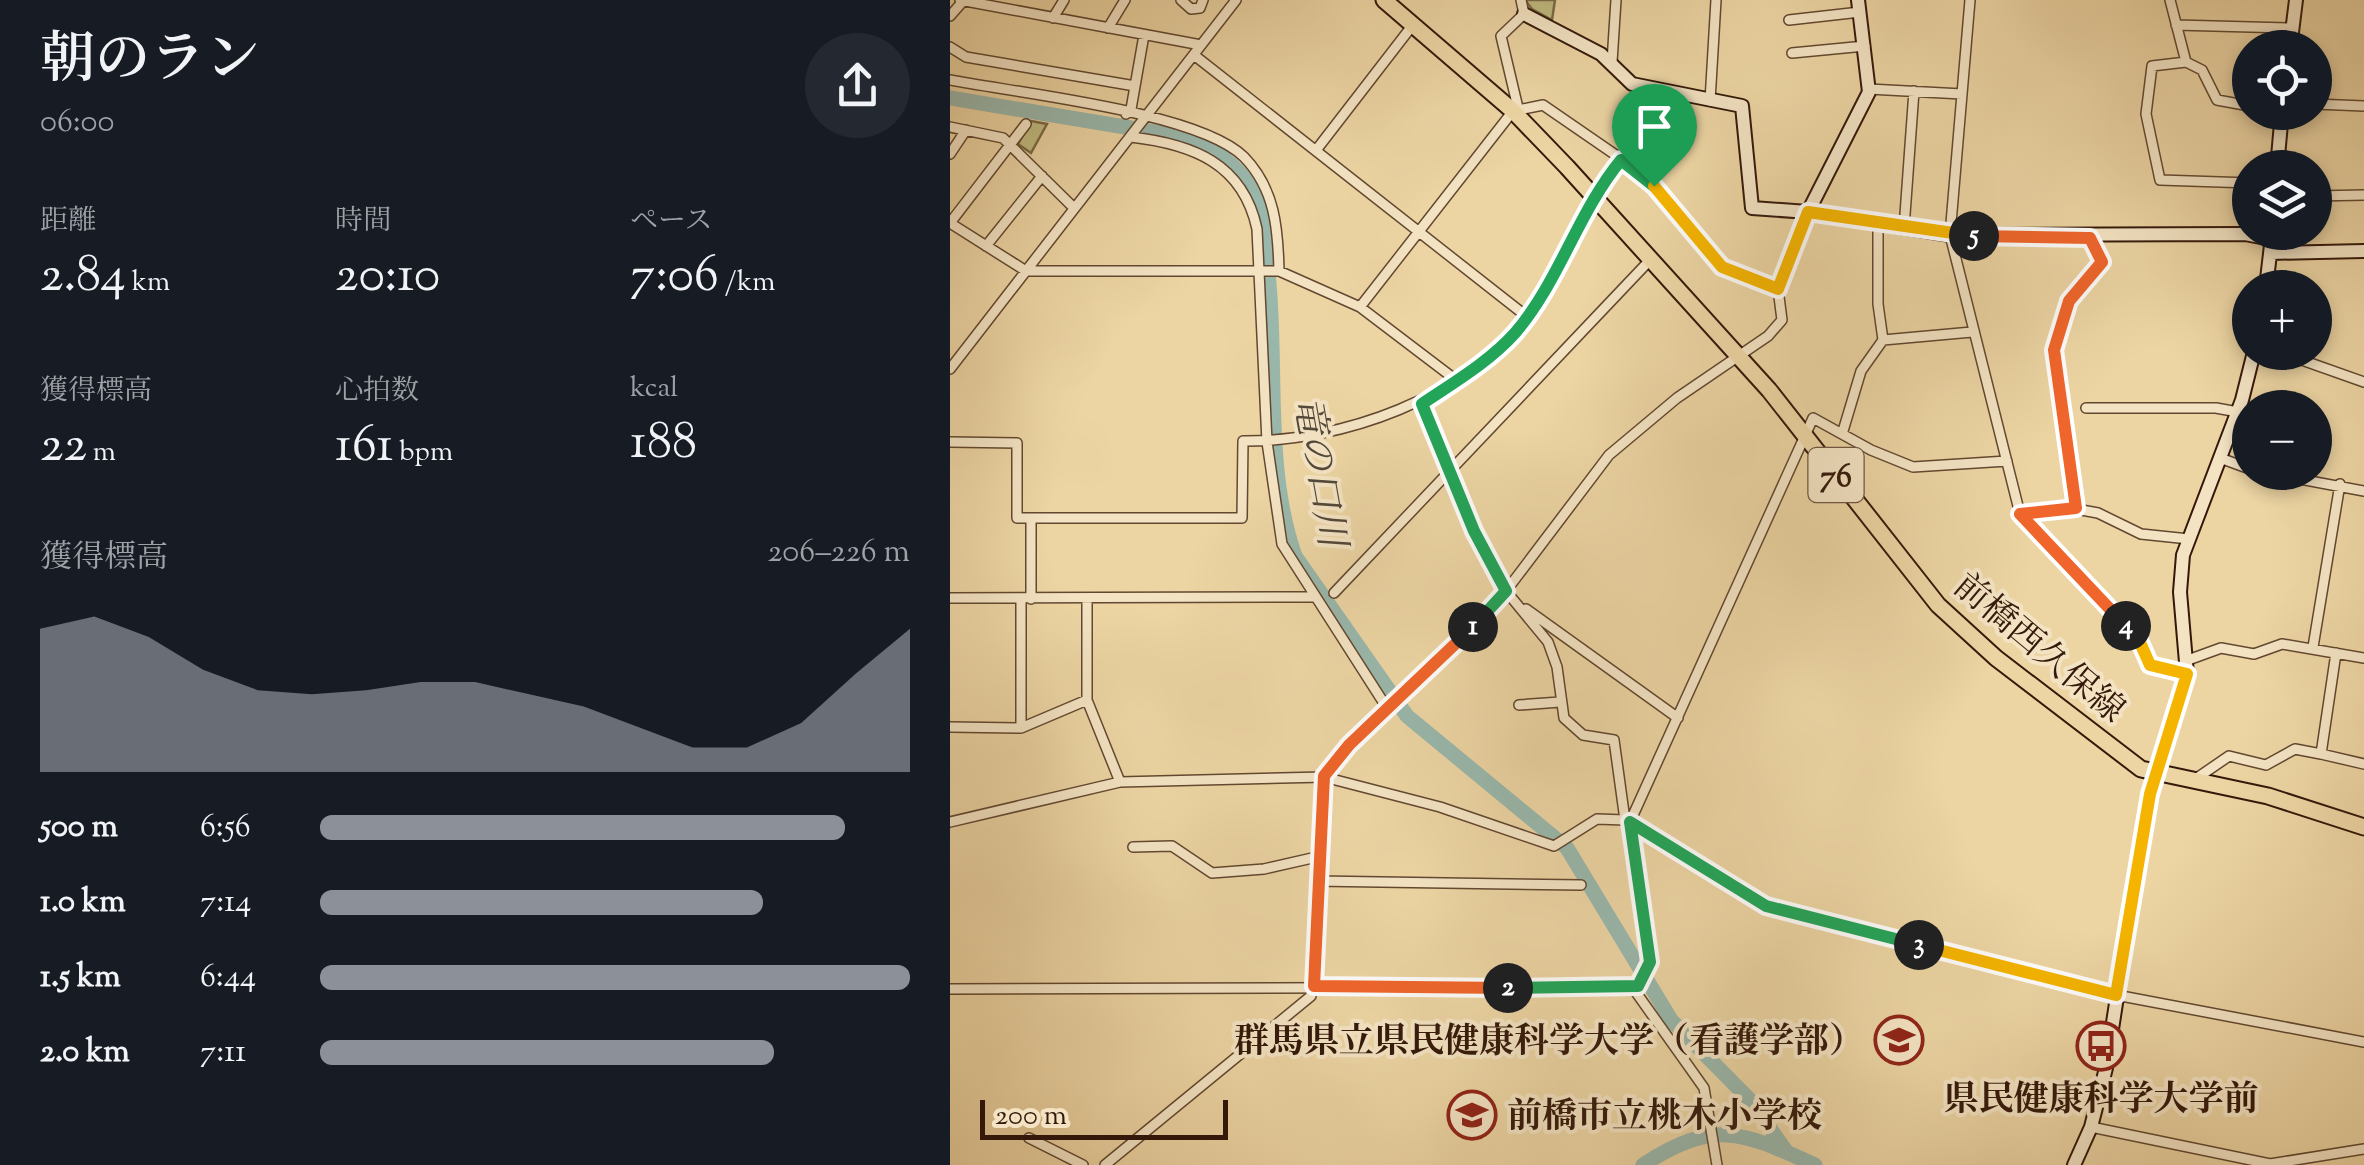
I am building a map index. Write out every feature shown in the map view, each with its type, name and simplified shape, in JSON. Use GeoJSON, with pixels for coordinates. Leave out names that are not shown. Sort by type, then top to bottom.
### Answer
{"type":"FeatureCollection","features":[{"type":"Feature","properties":{"kind":"main road","name":"前橋西久保線"},"geometry":{"type":"LineString","coordinates":[[1384,0],[1515,109],[1737,356],[1804,434],[1938,605],[1967,634],[2122,756],[2154,775],[2268,796],[2364,826]]}},
{"type":"Feature","properties":{"kind":"street"},"geometry":{"type":"LineString","coordinates":[[1053,18],[1064,0]]}},
{"type":"Feature","properties":{"kind":"street"},"geometry":{"type":"LineString","coordinates":[[1108,28],[1125,0]]}},
{"type":"Feature","properties":{"kind":"street"},"geometry":{"type":"LineString","coordinates":[[1181,0],[1191,8],[1200,8],[1203,0]]}},
{"type":"Feature","properties":{"kind":"street"},"geometry":{"type":"LineString","coordinates":[[950,369],[1236,0]]}},
{"type":"Feature","properties":{"kind":"street"},"geometry":{"type":"LineString","coordinates":[[1612,62],[1616,0]]}},
{"type":"Feature","properties":{"kind":"street"},"geometry":{"type":"LineString","coordinates":[[1710,101],[1716,0]]}},
{"type":"Feature","properties":{"kind":"street"},"geometry":{"type":"LineString","coordinates":[[1970,0],[1950,235],[2020,514],[2138,638],[2150,665],[2188,667],[2221,648],[2254,654],[2282,644],[2364,658]]}},
{"type":"Feature","properties":{"kind":"street"},"geometry":{"type":"LineString","coordinates":[[2170,0],[2186,62]]}},
{"type":"Feature","properties":{"kind":"street"},"geometry":{"type":"LineString","coordinates":[[2176,25],[2292,28],[2296,0]]}},
{"type":"Feature","properties":{"kind":"street"},"geometry":{"type":"LineString","coordinates":[[950,16],[962,1],[1201,45]]}},
{"type":"Feature","properties":{"kind":"street"},"geometry":{"type":"LineString","coordinates":[[1106,1165],[1300,1007],[1314,986],[1324,776],[1386,708],[1436,665],[1506,591],[1609,455],[1768,336],[1782,320],[1778,289],[1808,212],[1869,89],[1859,6],[1789,20]]}},
{"type":"Feature","properties":{"kind":"street"},"geometry":{"type":"LineString","coordinates":[[1515,109],[1501,36],[1523,7],[1612,62],[1632,84],[1742,106],[1752,208],[1808,212],[1950,235],[2090,238],[2232,234]]}},
{"type":"Feature","properties":{"kind":"street"},"geometry":{"type":"LineString","coordinates":[[1317,149],[1412,26]]}},
{"type":"Feature","properties":{"kind":"street"},"geometry":{"type":"LineString","coordinates":[[1126,114],[1144,34]]}},
{"type":"Feature","properties":{"kind":"street"},"geometry":{"type":"LineString","coordinates":[[1792,53],[1865,46]]}},
{"type":"Feature","properties":{"kind":"street"},"geometry":{"type":"LineString","coordinates":[[950,47],[966,56],[1135,86]]}},
{"type":"Feature","properties":{"kind":"street"},"geometry":{"type":"LineString","coordinates":[[1194,54],[1526,316]]}},
{"type":"Feature","properties":{"kind":"street"},"geometry":{"type":"LineString","coordinates":[[2232,103],[2217,100],[2202,70],[2186,62],[2152,66],[2146,114],[2160,180],[2232,183]]}},
{"type":"Feature","properties":{"kind":"street"},"geometry":{"type":"LineString","coordinates":[[950,80],[1198,130],[1242,156],[1261,179],[1274,206],[1278,270]]}},
{"type":"Feature","properties":{"kind":"street"},"geometry":{"type":"LineString","coordinates":[[1869,89],[1962,94]]}},
{"type":"Feature","properties":{"kind":"street"},"geometry":{"type":"LineString","coordinates":[[1904,228],[1914,91]]}},
{"type":"Feature","properties":{"kind":"street"},"geometry":{"type":"LineString","coordinates":[[2332,105],[2364,106]]}},
{"type":"Feature","properties":{"kind":"street"},"geometry":{"type":"LineString","coordinates":[[1360,307],[1515,109],[1542,106],[1556,110],[1582,136],[1621,160],[1658,190],[1722,267],[1778,289]]}},
{"type":"Feature","properties":{"kind":"street"},"geometry":{"type":"LineString","coordinates":[[1026,124],[950,223],[1026,271],[1278,270],[1360,307],[1456,380]]}},
{"type":"Feature","properties":{"kind":"street"},"geometry":{"type":"LineString","coordinates":[[950,127],[1012,144],[1074,208]]}},
{"type":"Feature","properties":{"kind":"street"},"geometry":{"type":"LineString","coordinates":[[950,154],[966,130]]}},
{"type":"Feature","properties":{"kind":"street"},"geometry":{"type":"LineString","coordinates":[[1132,136],[1192,149],[1234,178],[1254,216],[1268,441],[1282,544],[1386,708]]}},
{"type":"Feature","properties":{"kind":"street"},"geometry":{"type":"LineString","coordinates":[[950,442],[1017,443],[1017,518],[1242,518],[1242,442],[1286,440],[1422,404],[1456,380],[1513,335],[1593,198],[1621,160]]}},
{"type":"Feature","properties":{"kind":"street"},"geometry":{"type":"LineString","coordinates":[[986,246],[1042,176]]}},
{"type":"Feature","properties":{"kind":"street"},"geometry":{"type":"LineString","coordinates":[[2332,196],[2364,195]]}},
{"type":"Feature","properties":{"kind":"street"},"geometry":{"type":"LineString","coordinates":[[1842,431],[1861,371],[1883,340],[1878,304],[1878,224]]}},
{"type":"Feature","properties":{"kind":"street"},"geometry":{"type":"LineString","coordinates":[[2076,508],[2054,350],[2069,301],[2102,262],[2090,238]]}},
{"type":"Feature","properties":{"kind":"street"},"geometry":{"type":"LineString","coordinates":[[2332,248],[2364,251]]}},
{"type":"Feature","properties":{"kind":"street"},"geometry":{"type":"LineString","coordinates":[[1334,593],[1650,260]]}},
{"type":"Feature","properties":{"kind":"street"},"geometry":{"type":"LineString","coordinates":[[1883,340],[1972,332]]}},
{"type":"Feature","properties":{"kind":"street"},"geometry":{"type":"LineString","coordinates":[[2330,370],[2364,382]]}},
{"type":"Feature","properties":{"kind":"street"},"geometry":{"type":"LineString","coordinates":[[1422,404],[1506,591],[1548,642],[1557,667],[1564,718],[1583,735],[1614,740],[1648,968],[1635,987]]}},
{"type":"Feature","properties":{"kind":"street"},"geometry":{"type":"LineString","coordinates":[[2086,408],[2232,411]]}},
{"type":"Feature","properties":{"kind":"street"},"geometry":{"type":"LineString","coordinates":[[1628,821],[1813,418],[1871,450],[1913,467],[2007,461]]}},
{"type":"Feature","properties":{"kind":"street"},"geometry":{"type":"LineString","coordinates":[[2074,1165],[2091,1128],[2106,1068],[2154,775],[2188,667],[2180,592],[2188,539],[2232,427]]}},
{"type":"Feature","properties":{"kind":"street"},"geometry":{"type":"LineString","coordinates":[[2220,458],[2232,462]]}},
{"type":"Feature","properties":{"kind":"street"},"geometry":{"type":"LineString","coordinates":[[2332,483],[2364,492]]}},
{"type":"Feature","properties":{"kind":"street"},"geometry":{"type":"LineString","coordinates":[[2313,647],[2340,484]]}},
{"type":"Feature","properties":{"kind":"street"},"geometry":{"type":"LineString","coordinates":[[2020,514],[2076,508],[2098,513],[2141,534],[2188,539]]}},
{"type":"Feature","properties":{"kind":"street"},"geometry":{"type":"LineString","coordinates":[[1021,728],[1032,518]]}},
{"type":"Feature","properties":{"kind":"street"},"geometry":{"type":"LineString","coordinates":[[950,598],[1314,597]]}},
{"type":"Feature","properties":{"kind":"street"},"geometry":{"type":"LineString","coordinates":[[1087,598],[1087,700],[1120,782]]}},
{"type":"Feature","properties":{"kind":"street"},"geometry":{"type":"LineString","coordinates":[[1523,608],[1678,718]]}},
{"type":"Feature","properties":{"kind":"street"},"geometry":{"type":"LineString","coordinates":[[2321,754],[2336,653]]}},
{"type":"Feature","properties":{"kind":"street"},"geometry":{"type":"LineString","coordinates":[[950,727],[1021,728],[1087,700]]}},
{"type":"Feature","properties":{"kind":"street"},"geometry":{"type":"LineString","coordinates":[[1519,706],[1560,702]]}},
{"type":"Feature","properties":{"kind":"street"},"geometry":{"type":"LineString","coordinates":[[2192,782],[2229,756],[2266,766],[2295,748],[2364,764]]}},
{"type":"Feature","properties":{"kind":"street"},"geometry":{"type":"LineString","coordinates":[[950,822],[1120,782],[1324,776],[1348,780],[1556,845],[1597,819],[1628,821],[1777,910],[2116,995],[2364,1042]]}},
{"type":"Feature","properties":{"kind":"street"},"geometry":{"type":"LineString","coordinates":[[1133,847],[1172,846],[1212,873],[1264,868],[1322,856]]}},
{"type":"Feature","properties":{"kind":"street"},"geometry":{"type":"LineString","coordinates":[[1316,882],[1581,886]]}},
{"type":"Feature","properties":{"kind":"street"},"geometry":{"type":"LineString","coordinates":[[950,990],[1635,987]]}},
{"type":"Feature","properties":{"kind":"street"},"geometry":{"type":"LineString","coordinates":[[1635,987],[1706,1095],[1717,1165]]}},
{"type":"Feature","properties":{"kind":"street"},"geometry":{"type":"LineString","coordinates":[[2091,1128],[2270,1164],[2364,1150]]}},
{"type":"Feature","properties":{"kind":"street"},"geometry":{"type":"LineString","coordinates":[[1029,1138],[1083,1165]]}},
{"type":"Feature","properties":{"kind":"shaded area"},"geometry":{"type":"Polygon","coordinates":[[[1525,0],[1555,0],[1552,20],[1532,9],[1525,0]]]}},
{"type":"Feature","properties":{"kind":"shaded area"},"geometry":{"type":"Polygon","coordinates":[[[1031,121],[1047,124],[1031,153],[1018,144],[1031,121]]]}},
{"type":"Feature","properties":{"kind":"waterway","name":"竜の口川"},"geometry":{"type":"LineString","coordinates":[[950,98],[1185,137],[1238,170],[1255,198],[1265,234],[1279,490],[1295,556],[1407,716],[1567,848],[1671,1020],[1750,1100],[1786,1151]]}},
{"type":"Feature","properties":{"kind":"waterway"},"geometry":{"type":"LineString","coordinates":[[1643,1165],[1690,1141],[1729,1135],[1767,1144],[1815,1165]]}},
{"type":"Feature","properties":{"kind":"place","name":"群馬県立県民健康科学大学（看護学部）"},"geometry":{"type":"Point","coordinates":[1899,1040]}},
{"type":"Feature","properties":{"kind":"place","name":"県民健康科学大学前"},"geometry":{"type":"Point","coordinates":[2101,1046]}},
{"type":"Feature","properties":{"kind":"place","name":"前橋市立桃木小学校"},"geometry":{"type":"Point","coordinates":[1472,1115]}},
{"type":"Feature","properties":{"kind":"route"},"geometry":{"type":"LineString","coordinates":[[1621,160],[1654,186],[1722,267],[1778,289],[1808,212],[1950,235],[2090,238],[2102,262],[2069,301],[2054,350],[2076,508],[2020,514],[2138,638],[2150,665],[2187,674],[2154,775],[2116,995],[1777,910],[1630,822],[1650,962],[1638,986],[1321,990],[1314,986],[1324,776],[1349,745],[1436,665],[1506,591],[1474,531],[1422,404],[1471,371],[1513,335],[1600,186],[1621,160]]}}]}
